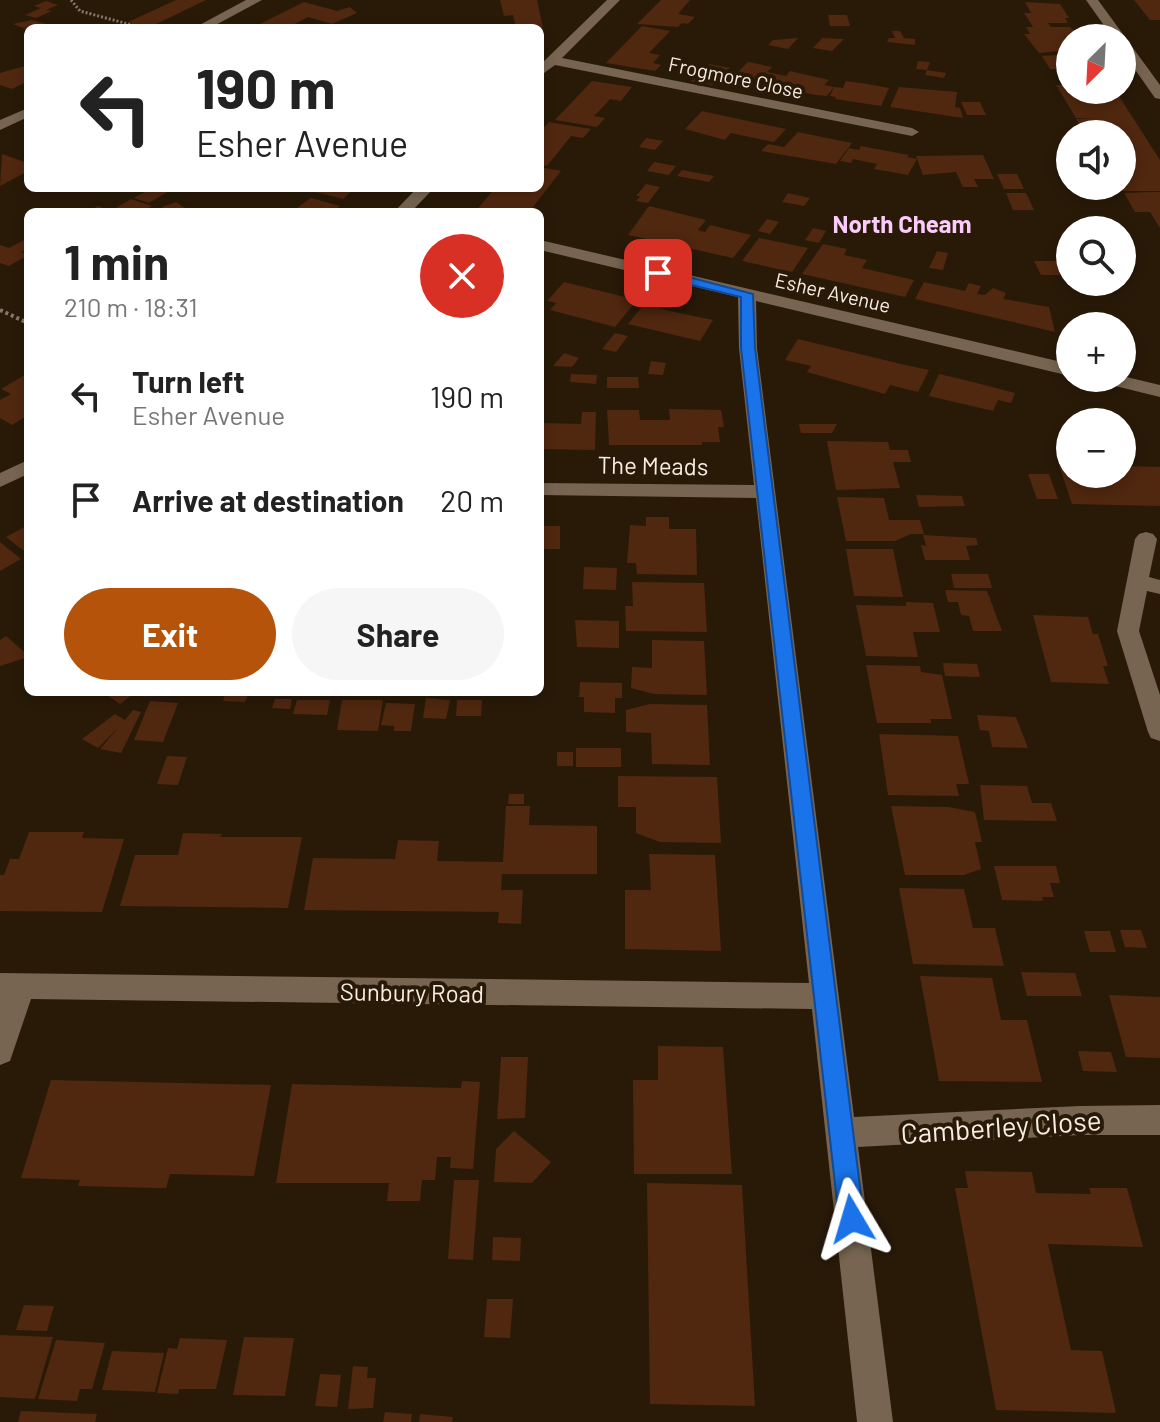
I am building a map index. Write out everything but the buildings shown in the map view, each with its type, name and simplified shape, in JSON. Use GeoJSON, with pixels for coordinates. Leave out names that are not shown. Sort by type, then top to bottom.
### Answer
{"type":"FeatureCollection","features":[{"type":"Feature","properties":{"kind":"street"},"geometry":{"type":"LineString","coordinates":[[208,24],[256,0]]}},
{"type":"Feature","properties":{"kind":"street"},"geometry":{"type":"LineString","coordinates":[[544,68],[614,0]]}},
{"type":"Feature","properties":{"kind":"street"},"geometry":{"type":"LineString","coordinates":[[1092,0],[1109,24]]}},
{"type":"Feature","properties":{"kind":"street"},"geometry":{"type":"LineString","coordinates":[[1136,53],[1160,95]]}},
{"type":"Feature","properties":{"kind":"street","name":"Frogmore Close"},"geometry":{"type":"LineString","coordinates":[[552,60],[912,132]]}},
{"type":"Feature","properties":{"kind":"street"},"geometry":{"type":"LineString","coordinates":[[0,126],[24,114]]}},
{"type":"Feature","properties":{"kind":"street"},"geometry":{"type":"LineString","coordinates":[[406,208],[422,192]]}},
{"type":"Feature","properties":{"kind":"street","name":"Esher Avenue"},"geometry":{"type":"LineString","coordinates":[[544,246],[1056,367]]}},
{"type":"Feature","properties":{"kind":"street"},"geometry":{"type":"LineString","coordinates":[[747,294],[748,348],[875,1422]]}},
{"type":"Feature","properties":{"kind":"street"},"geometry":{"type":"LineString","coordinates":[[1136,385],[1160,391]]}},
{"type":"Feature","properties":{"kind":"street"},"geometry":{"type":"LineString","coordinates":[[0,481],[24,468]]}},
{"type":"Feature","properties":{"kind":"street","name":"The Meads"},"geometry":{"type":"LineString","coordinates":[[544,489],[766,492]]}},
{"type":"Feature","properties":{"kind":"street"},"geometry":{"type":"LineString","coordinates":[[1146,539],[1128,631],[1160,732]]}},
{"type":"Feature","properties":{"kind":"street"},"geometry":{"type":"LineString","coordinates":[[1137,581],[1160,587]]}},
{"type":"Feature","properties":{"kind":"street"},"geometry":{"type":"LineString","coordinates":[[0,1051],[10,987]]}},
{"type":"Feature","properties":{"kind":"street","name":"Sunbury Road"},"geometry":{"type":"LineString","coordinates":[[10,987],[824,996]]}},
{"type":"Feature","properties":{"kind":"street","name":"Camberley Close"},"geometry":{"type":"LineString","coordinates":[[841,1132],[897,1134],[1102,1117],[1160,1120]]}},
{"type":"Feature","properties":{"kind":"path"},"geometry":{"type":"LineString","coordinates":[[71,0],[80,11],[128,24]]}},
{"type":"Feature","properties":{"kind":"path"},"geometry":{"type":"LineString","coordinates":[[0,310],[24,321]]}},
{"type":"Feature","properties":{"kind":"district","name":"North Cheam"},"geometry":{"type":"Point","coordinates":[902,223]}},
{"type":"Feature","properties":{"kind":"route"},"geometry":{"type":"LineString","coordinates":[[658,273],[747,294],[748,348],[852,1219]]}}]}
